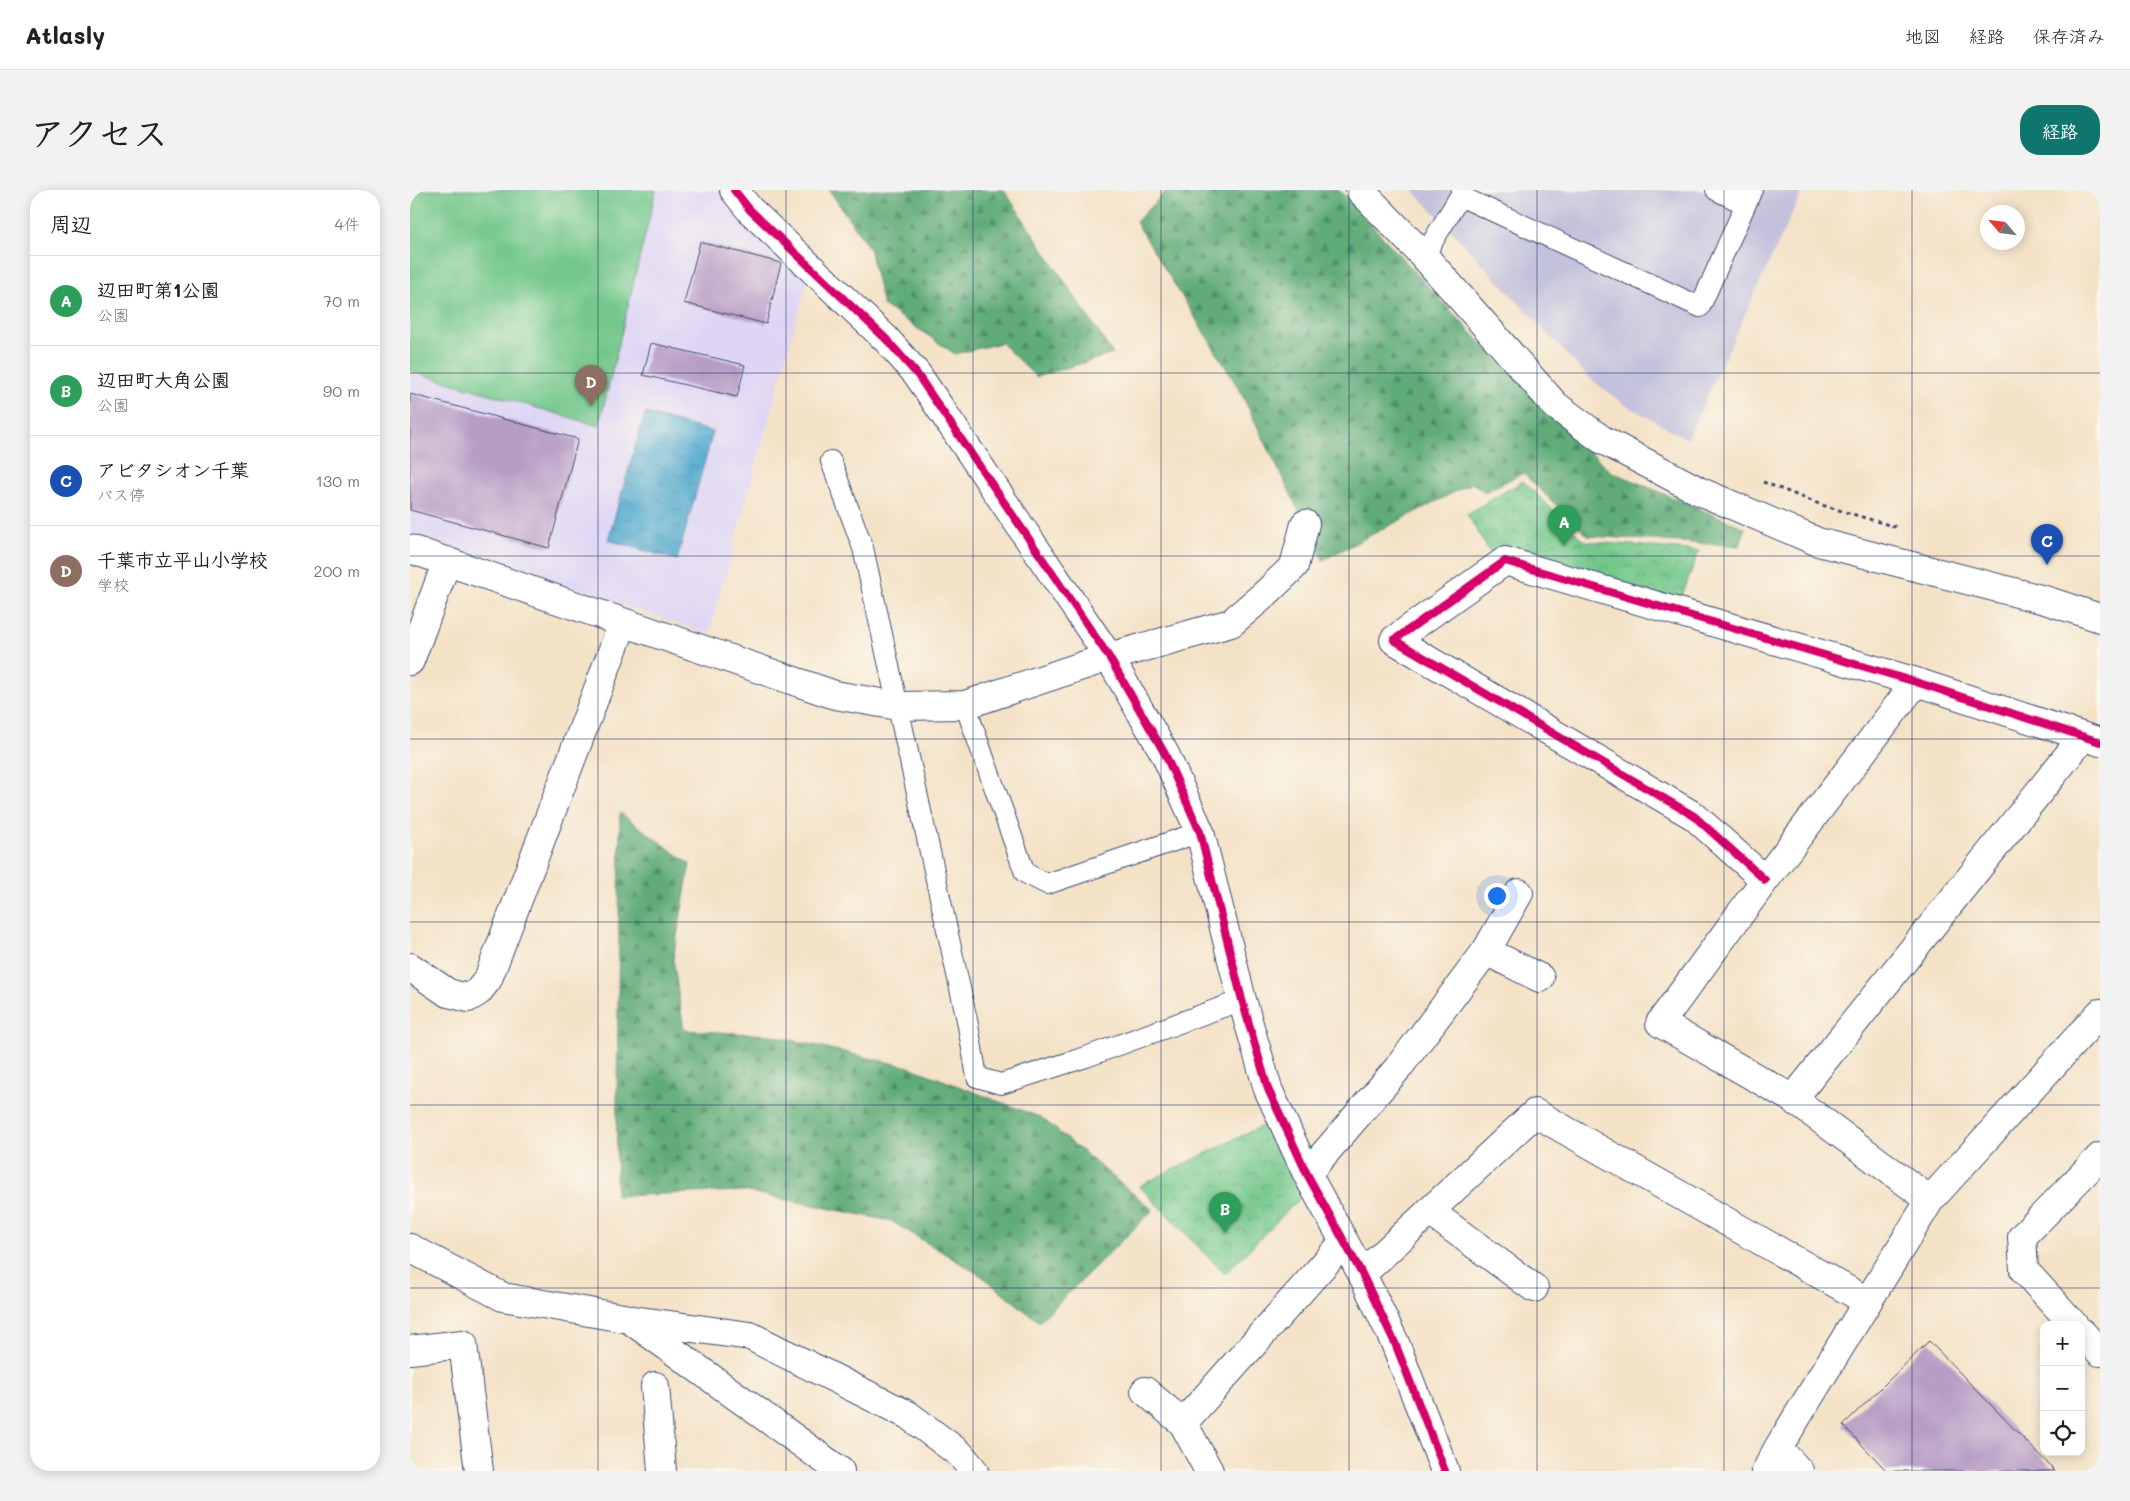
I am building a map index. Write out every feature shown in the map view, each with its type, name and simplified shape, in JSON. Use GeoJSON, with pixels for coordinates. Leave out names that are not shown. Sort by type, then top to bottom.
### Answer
{"type":"FeatureCollection","features":[{"type":"Feature","properties":{"kind":"street"},"geometry":{"type":"LineString","coordinates":[[734,190],[750,210],[886,339],[917,374],[1109,657],[1165,754],[1200,832],[1242,1000],[1268,1089],[1306,1174],[1362,1274],[1395,1343],[1439,1469]]}},
{"type":"Feature","properties":{"kind":"street"},"geometry":{"type":"LineString","coordinates":[[1360,190],[1424,256],[1555,405],[1601,439],[1700,491],[1818,542],[2045,600],[2100,618]]}},
{"type":"Feature","properties":{"kind":"street"},"geometry":{"type":"LineString","coordinates":[[410,549],[623,624],[835,695],[898,706],[965,705],[1109,657],[1231,623],[1294,566],[1305,524]]}},
{"type":"Feature","properties":{"kind":"street"},"geometry":{"type":"LineString","coordinates":[[410,661],[447,561]]}},
{"type":"Feature","properties":{"kind":"street"},"geometry":{"type":"LineString","coordinates":[[1766,880],[1694,816],[1394,640],[1505,561],[1916,682],[2091,740],[1793,1099]]}},
{"type":"Feature","properties":{"kind":"street"},"geometry":{"type":"LineString","coordinates":[[410,966],[448,993],[468,998],[478,992],[488,979],[623,624]]}},
{"type":"Feature","properties":{"kind":"street"},"geometry":{"type":"LineString","coordinates":[[1916,682],[1660,1023],[1793,1099],[1930,1200]]}},
{"type":"Feature","properties":{"kind":"street"},"geometry":{"type":"LineString","coordinates":[[1306,1174],[1398,1068],[1486,951],[1519,893]]}},
{"type":"Feature","properties":{"kind":"street"},"geometry":{"type":"LineString","coordinates":[[1486,951],[1540,978]]}},
{"type":"Feature","properties":{"kind":"street"},"geometry":{"type":"LineString","coordinates":[[1799,1471],[1772,1460],[1930,1200],[2100,1014]]}},
{"type":"Feature","properties":{"kind":"street"},"geometry":{"type":"LineString","coordinates":[[1362,1274],[1535,1113],[1868,1301]]}},
{"type":"Feature","properties":{"kind":"street"},"geometry":{"type":"LineString","coordinates":[[2070,1321],[2024,1270],[2022,1238],[2100,1158]]}},
{"type":"Feature","properties":{"kind":"street"},"geometry":{"type":"LineString","coordinates":[[1428,1211],[1534,1288]]}},
{"type":"Feature","properties":{"kind":"street"},"geometry":{"type":"LineString","coordinates":[[1183,1422],[1344,1242]]}},
{"type":"Feature","properties":{"kind":"street"},"geometry":{"type":"LineString","coordinates":[[410,1248],[504,1297],[629,1319],[750,1336],[908,1415],[960,1454],[974,1471]]}},
{"type":"Feature","properties":{"kind":"street"},"geometry":{"type":"LineString","coordinates":[[629,1319],[840,1471]]}},
{"type":"Feature","properties":{"kind":"street"},"geometry":{"type":"LineString","coordinates":[[2085,1336],[2100,1352]]}},
{"type":"Feature","properties":{"kind":"street"},"geometry":{"type":"LineString","coordinates":[[410,1350],[463,1344],[479,1471]]}},
{"type":"Feature","properties":{"kind":"street"},"geometry":{"type":"LineString","coordinates":[[655,1386],[662,1471]]}},
{"type":"Feature","properties":{"kind":"street"},"geometry":{"type":"LineString","coordinates":[[1145,1391],[1183,1422],[1209,1471]]}},
{"type":"Feature","properties":{"kind":"lane"},"geometry":{"type":"LineString","coordinates":[[1424,256],[1460,196],[1700,307],[1748,197],[1716,190]]}},
{"type":"Feature","properties":{"kind":"lane"},"geometry":{"type":"LineString","coordinates":[[831,461],[863,548],[967,1020],[977,1077],[1001,1084],[1086,1057],[1242,1000]]}},
{"type":"Feature","properties":{"kind":"lane"},"geometry":{"type":"LineString","coordinates":[[965,705],[1025,873],[1047,884],[1200,832]]}},
{"type":"Feature","properties":{"kind":"path"},"geometry":{"type":"LineString","coordinates":[[1759,480],[1822,505],[1905,530]]}},
{"type":"Feature","properties":{"kind":"shaded area"},"geometry":{"type":"Polygon","coordinates":[[[410,190],[727,190],[808,278],[709,634],[410,534],[410,190]]]}},
{"type":"Feature","properties":{"kind":"shaded area"},"geometry":{"type":"Polygon","coordinates":[[[1413,190],[1803,190],[1687,439],[1624,404],[1588,377],[1413,190]]]}},
{"type":"Feature","properties":{"kind":"green space"},"geometry":{"type":"Polygon","coordinates":[[[410,190],[656,190],[599,426],[410,371],[410,190]]]}},
{"type":"Feature","properties":{"kind":"green space"},"geometry":{"type":"Polygon","coordinates":[[[829,190],[1004,190],[1113,354],[1036,377],[1001,343],[955,354],[883,305],[869,248],[829,190]]]}},
{"type":"Feature","properties":{"kind":"green space"},"geometry":{"type":"Polygon","coordinates":[[[1167,190],[1339,190],[1480,342],[1610,471],[1745,528],[1740,546],[1588,536],[1523,473],[1485,492],[1472,483],[1323,560],[1239,389],[1136,222],[1167,190]]]}},
{"type":"Feature","properties":{"kind":"green space"},"geometry":{"type":"Polygon","coordinates":[[[1523,481],[1584,541],[1699,551],[1679,602],[1495,561],[1467,514],[1523,481]]]}},
{"type":"Feature","properties":{"kind":"green space"},"geometry":{"type":"Polygon","coordinates":[[[620,813],[690,864],[673,959],[684,1030],[770,1035],[909,1067],[1042,1118],[1153,1210],[1039,1322],[983,1277],[891,1221],[743,1191],[616,1196],[620,813]]]}},
{"type":"Feature","properties":{"kind":"green space"},"geometry":{"type":"Polygon","coordinates":[[[1276,1119],[1307,1191],[1225,1274],[1139,1186],[1276,1119]]]}},
{"type":"Feature","properties":{"kind":"water"},"geometry":{"type":"Polygon","coordinates":[[[645,413],[713,432],[677,560],[608,540],[645,413]]]}},
{"type":"Feature","properties":{"kind":"building"},"geometry":{"type":"Polygon","coordinates":[[[700,242],[781,263],[766,324],[684,303],[700,242]]]}},
{"type":"Feature","properties":{"kind":"building"},"geometry":{"type":"Polygon","coordinates":[[[651,343],[745,365],[737,397],[643,375],[651,343]]]}},
{"type":"Feature","properties":{"kind":"building"},"geometry":{"type":"Polygon","coordinates":[[[410,394],[578,439],[549,548],[410,510],[410,394]]]}},
{"type":"Feature","properties":{"kind":"building"},"geometry":{"type":"Polygon","coordinates":[[[1929,1341],[2055,1471],[1887,1471],[1843,1425],[1929,1341]]]}},
{"type":"Feature","properties":{"kind":"cycle path"},"geometry":{"type":"LineString","coordinates":[[734,190],[750,210],[886,339],[917,374],[1109,657],[1165,754],[1200,832],[1242,1000],[1268,1089],[1307,1174],[1362,1274],[1395,1343],[1445,1471]]}},
{"type":"Feature","properties":{"kind":"cycle path"},"geometry":{"type":"LineString","coordinates":[[1765,880],[1694,816],[1394,640],[1505,561],[1916,682],[2100,742]]}},
{"type":"Feature","properties":{"kind":"place","name":"千葉市立平山小学校"},"geometry":{"type":"Point","coordinates":[591,406]}},
{"type":"Feature","properties":{"kind":"place","name":"辺田町第1公園"},"geometry":{"type":"Point","coordinates":[1564,546]}},
{"type":"Feature","properties":{"kind":"place","name":"アビタシオン千葉"},"geometry":{"type":"Point","coordinates":[2047,565]}},
{"type":"Feature","properties":{"kind":"place","name":"辺田町大角公園"},"geometry":{"type":"Point","coordinates":[1225,1233]}}]}
